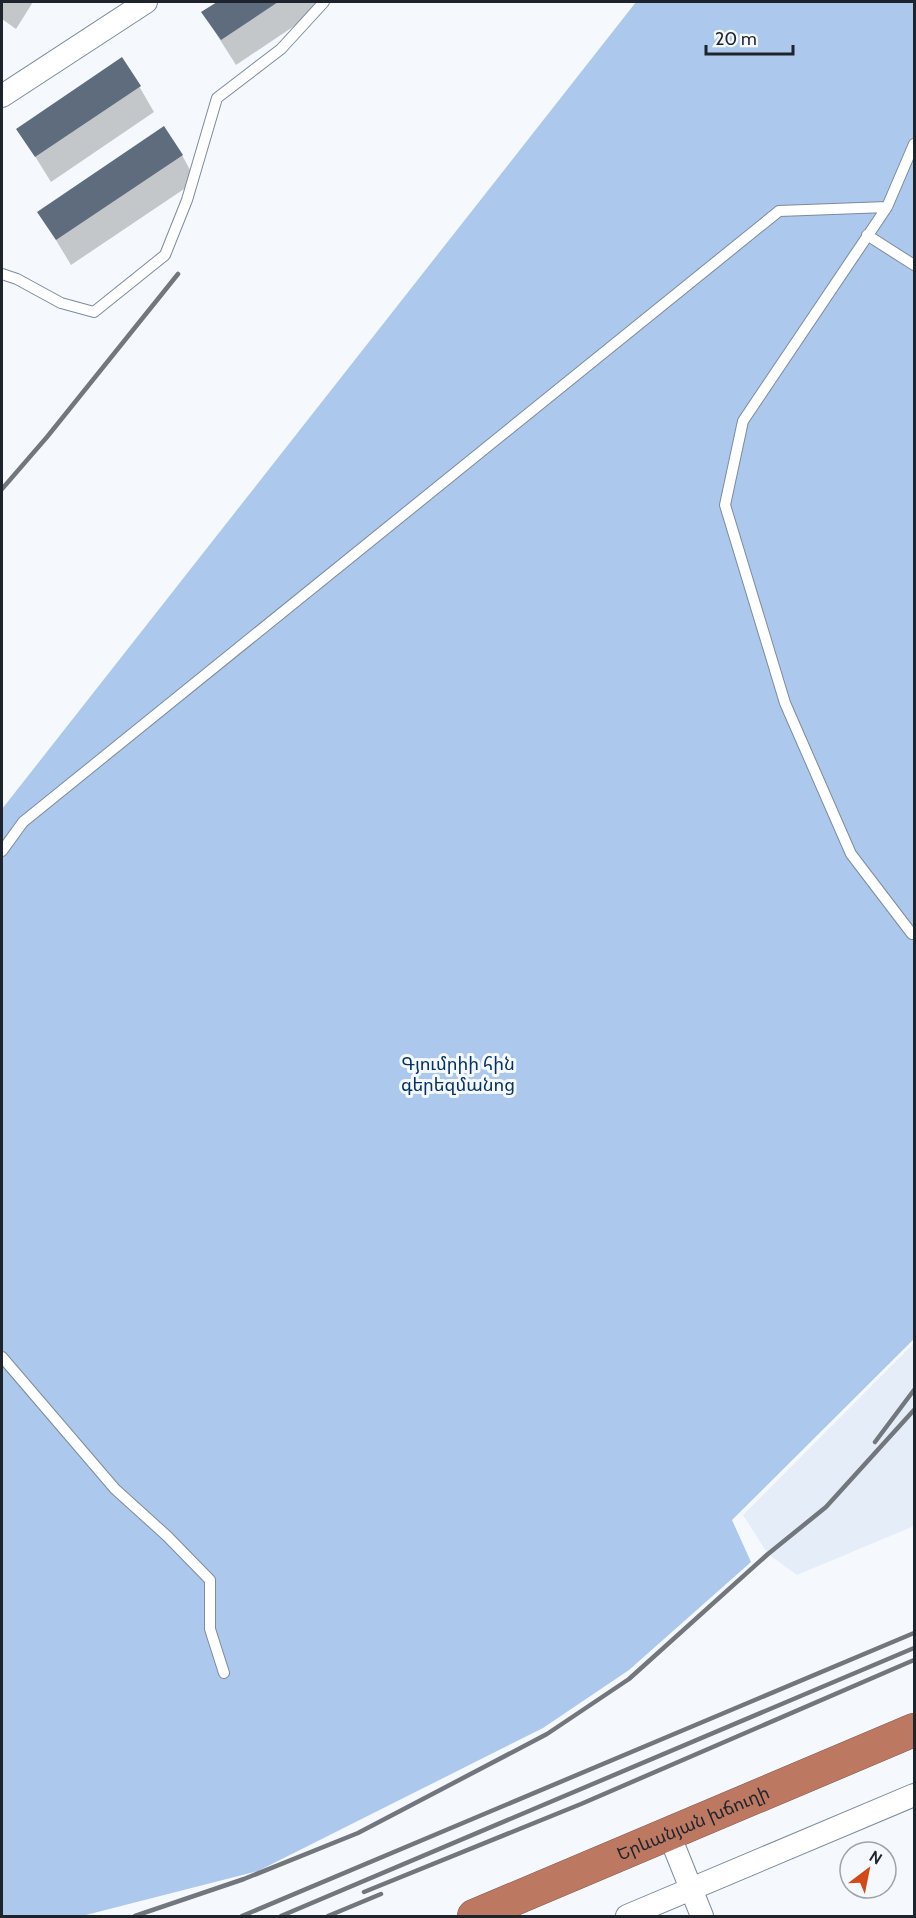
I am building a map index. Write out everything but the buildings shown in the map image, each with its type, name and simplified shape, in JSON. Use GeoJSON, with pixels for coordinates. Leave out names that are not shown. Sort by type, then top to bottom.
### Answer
{"type":"FeatureCollection","features":[{"type":"Feature","properties":{"kind":"highway","name":"Երևանյան խճուղի"},"geometry":{"type":"LineString","coordinates":[[474,1917],[915,1730]]}},
{"type":"Feature","properties":{"kind":"street"},"geometry":{"type":"LineString","coordinates":[[2,96],[147,2]]}},
{"type":"Feature","properties":{"kind":"street"},"geometry":{"type":"LineString","coordinates":[[627,1917],[915,1795]]}},
{"type":"Feature","properties":{"kind":"street"},"geometry":{"type":"LineString","coordinates":[[669,1834],[702,1917]]}},
{"type":"Feature","properties":{"kind":"lane"},"geometry":{"type":"LineString","coordinates":[[2,273],[61,303],[94,312],[165,255],[187,200],[217,98],[281,49],[324,2]]}},
{"type":"Feature","properties":{"kind":"lane"},"geometry":{"type":"LineString","coordinates":[[912,934],[851,854],[785,703],[725,505],[744,421],[887,207],[915,144]]}},
{"type":"Feature","properties":{"kind":"lane"},"geometry":{"type":"LineString","coordinates":[[2,851],[23,822],[779,211],[887,207]]}},
{"type":"Feature","properties":{"kind":"lane"},"geometry":{"type":"LineString","coordinates":[[867,235],[915,265]]}},
{"type":"Feature","properties":{"kind":"lane"},"geometry":{"type":"LineString","coordinates":[[2,1357],[115,1489],[167,1536],[210,1580],[210,1629],[224,1673]]}},
{"type":"Feature","properties":{"kind":"shaded area"},"geometry":{"type":"Polygon","coordinates":[[[914,1343],[914,1526],[797,1575],[768,1554],[743,1515],[914,1343]]]}},
{"type":"Feature","properties":{"kind":"green space","name":"Գյումրիի հին գերեզմանոց"},"geometry":{"type":"Polygon","coordinates":[[[636,2],[914,2],[914,1339],[732,1520],[751,1562],[629,1670],[543,1728],[258,1871],[82,1916],[2,1916],[2,809],[636,2]]]}},
{"type":"Feature","properties":{"kind":"railway"},"geometry":{"type":"LineString","coordinates":[[2,489],[47,437],[178,274]]}},
{"type":"Feature","properties":{"kind":"railway"},"geometry":{"type":"LineString","coordinates":[[875,1442],[914,1390]]}},
{"type":"Feature","properties":{"kind":"railway"},"geometry":{"type":"LineString","coordinates":[[135,1916],[244,1879],[358,1833],[547,1734],[629,1679],[768,1554],[826,1507],[914,1410]]}},
{"type":"Feature","properties":{"kind":"railway"},"geometry":{"type":"LineString","coordinates":[[242,1916],[914,1633]]}},
{"type":"Feature","properties":{"kind":"railway"},"geometry":{"type":"LineString","coordinates":[[281,1916],[914,1648]]}},
{"type":"Feature","properties":{"kind":"railway"},"geometry":{"type":"LineString","coordinates":[[364,1892],[581,1804],[914,1660]]}},
{"type":"Feature","properties":{"kind":"railway"},"geometry":{"type":"LineString","coordinates":[[328,1916],[381,1894]]}}]}
